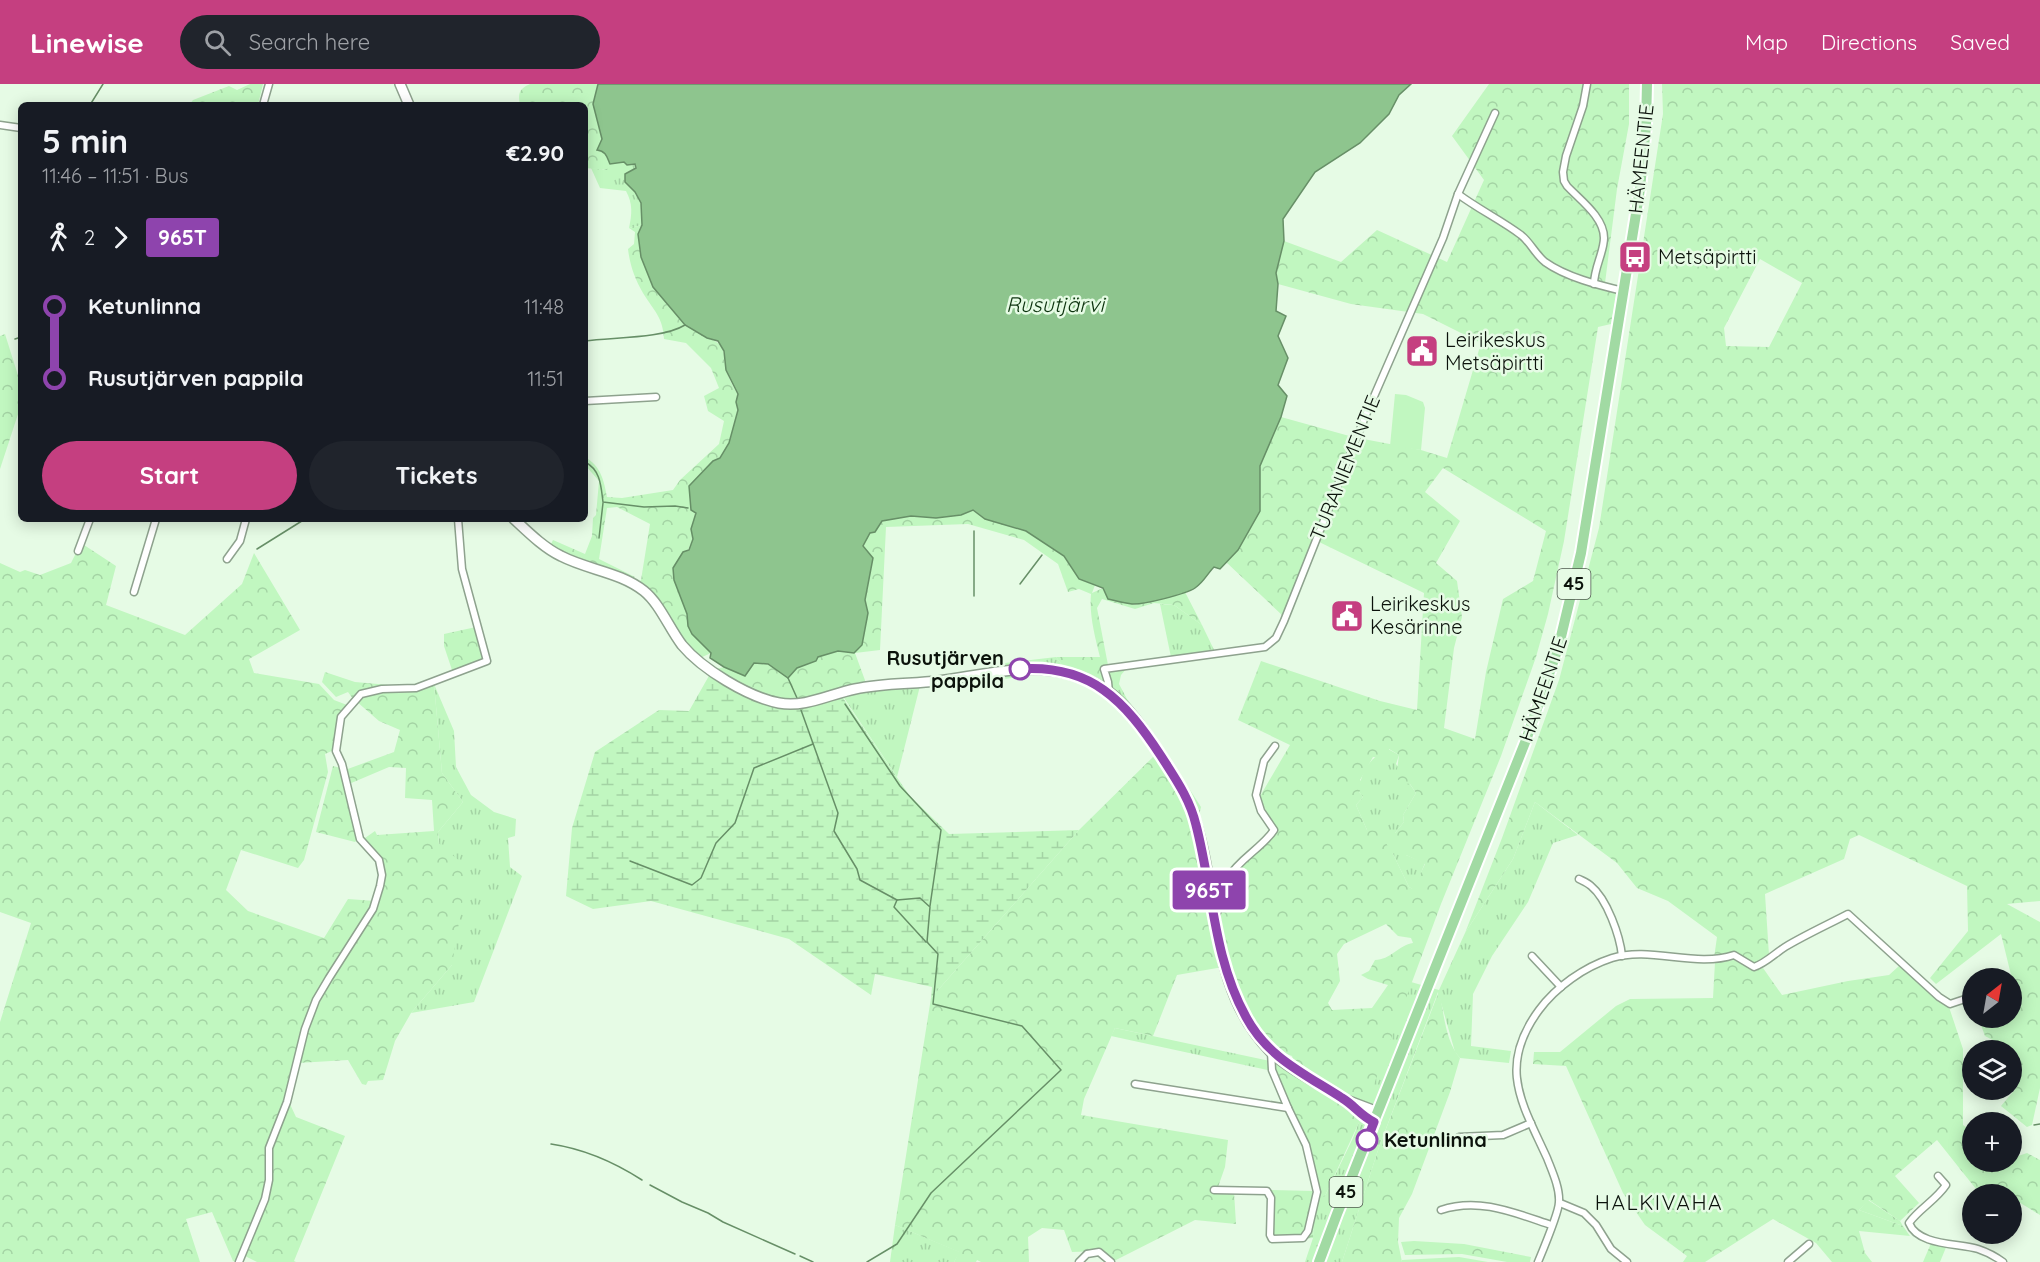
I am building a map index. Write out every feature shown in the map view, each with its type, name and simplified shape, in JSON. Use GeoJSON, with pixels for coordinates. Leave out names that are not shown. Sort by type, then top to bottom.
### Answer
{"type":"FeatureCollection","features":[{"type":"Feature","properties":{"kind":"main road"},"geometry":{"type":"LineString","coordinates":[[400,84],[408,102]]}},
{"type":"Feature","properties":{"kind":"main road","name":"HÄMEENTIE"},"geometry":{"type":"LineString","coordinates":[[1319,1262],[1534,721],[1559,645],[1581,553],[1640,189],[1647,84]]}},
{"type":"Feature","properties":{"kind":"main road"},"geometry":{"type":"LineString","coordinates":[[518,522],[561,556],[627,579],[647,593],[683,646],[716,674],[750,693],[777,703],[805,703],[872,685],[937,681],[1033,668],[1070,674],[1089,681],[1110,693],[1133,717],[1154,745],[1187,798],[1196,822],[1205,861],[1219,950],[1229,981],[1248,1020],[1271,1052],[1344,1099],[1364,1117],[1376,1117]]}},
{"type":"Feature","properties":{"kind":"street"},"geometry":{"type":"LineString","coordinates":[[264,102],[269,84]]}},
{"type":"Feature","properties":{"kind":"street"},"geometry":{"type":"LineString","coordinates":[[1587,84],[1583,106],[1563,172],[1567,186],[1592,211],[1602,226],[1604,239],[1594,271],[1593,284]]}},
{"type":"Feature","properties":{"kind":"street","name":"TURANIEMENTIE"},"geometry":{"type":"LineString","coordinates":[[1110,693],[1104,669],[1265,647],[1276,638],[1374,396],[1443,238],[1458,194],[1495,112]]}},
{"type":"Feature","properties":{"kind":"street"},"geometry":{"type":"LineString","coordinates":[[0,125],[18,128]]}},
{"type":"Feature","properties":{"kind":"street"},"geometry":{"type":"LineString","coordinates":[[1458,194],[1521,235],[1546,262],[1593,284],[1623,291]]}},
{"type":"Feature","properties":{"kind":"street"},"geometry":{"type":"LineString","coordinates":[[588,401],[656,397]]}},
{"type":"Feature","properties":{"kind":"street"},"geometry":{"type":"LineString","coordinates":[[78,551],[89,522]]}},
{"type":"Feature","properties":{"kind":"street"},"geometry":{"type":"LineString","coordinates":[[134,591],[155,522]]}},
{"type":"Feature","properties":{"kind":"street"},"geometry":{"type":"LineString","coordinates":[[227,559],[240,541],[245,522]]}},
{"type":"Feature","properties":{"kind":"street"},"geometry":{"type":"LineString","coordinates":[[239,1262],[265,1199],[269,1180],[269,1148],[286,1102],[305,1029],[316,1000],[374,909],[382,875],[379,860],[360,839],[342,764],[336,751],[341,717],[361,694],[382,688],[416,688],[487,662],[462,569],[458,522]]}},
{"type":"Feature","properties":{"kind":"street"},"geometry":{"type":"LineString","coordinates":[[1214,917],[1221,908],[1222,892],[1228,877],[1274,830],[1261,811],[1256,795],[1264,761],[1275,746]]}},
{"type":"Feature","properties":{"kind":"street"},"geometry":{"type":"LineString","coordinates":[[1579,879],[1591,885],[1608,910],[1622,956]]}},
{"type":"Feature","properties":{"kind":"street"},"geometry":{"type":"LineString","coordinates":[[1538,1262],[1560,1203],[1552,1171],[1520,1097],[1516,1078],[1517,1052],[1531,1021],[1543,1005],[1561,987],[1593,966],[1622,956],[1641,954],[1713,959],[1734,955],[1754,967],[1764,963],[1785,947],[1848,914],[1940,997],[1950,1004],[1962,1000]]}},
{"type":"Feature","properties":{"kind":"street"},"geometry":{"type":"LineString","coordinates":[[1532,956],[1561,987]]}},
{"type":"Feature","properties":{"kind":"street"},"geometry":{"type":"LineString","coordinates":[[1214,1190],[1267,1191],[1271,1198],[1270,1235],[1272,1239],[1303,1238],[1308,1231],[1317,1192],[1306,1145],[1272,1070],[1271,1052]]}},
{"type":"Feature","properties":{"kind":"street"},"geometry":{"type":"LineString","coordinates":[[1135,1084],[1288,1108]]}},
{"type":"Feature","properties":{"kind":"street"},"geometry":{"type":"LineString","coordinates":[[1459,1137],[1503,1135],[1532,1123]]}},
{"type":"Feature","properties":{"kind":"street"},"geometry":{"type":"LineString","coordinates":[[1938,1176],[1946,1185],[1913,1217],[1909,1223],[1911,1229],[1921,1236],[1946,1244],[1976,1248],[2003,1262]]}},
{"type":"Feature","properties":{"kind":"street"},"geometry":{"type":"LineString","coordinates":[[1560,1203],[1584,1213],[1596,1225],[1611,1249],[1627,1262]]}},
{"type":"Feature","properties":{"kind":"street"},"geometry":{"type":"LineString","coordinates":[[1441,1210],[1454,1205],[1489,1205],[1551,1225]]}},
{"type":"Feature","properties":{"kind":"street"},"geometry":{"type":"LineString","coordinates":[[1788,1262],[1809,1244]]}},
{"type":"Feature","properties":{"kind":"street"},"geometry":{"type":"LineString","coordinates":[[1078,1262],[1087,1254],[1099,1252],[1111,1262]]}},
{"type":"Feature","properties":{"kind":"green space"},"geometry":{"type":"Polygon","coordinates":[[[250,84],[263,84],[259,102],[191,102],[229,86],[237,90],[250,84]]]}},
{"type":"Feature","properties":{"kind":"green space"},"geometry":{"type":"Polygon","coordinates":[[[530,84],[598,84],[593,104],[602,139],[597,151],[604,153],[607,157],[610,164],[607,170],[588,168],[588,102],[520,102],[520,92],[530,84]]]}},
{"type":"Feature","properties":{"kind":"green space"},"geometry":{"type":"Polygon","coordinates":[[[1489,84],[1629,84],[1629,124],[1617,189],[1604,291],[1617,292],[1611,324],[1598,327],[1564,541],[1548,614],[1536,657],[1501,756],[1441,904],[1367,1103],[1333,1087],[1294,1062],[1292,1056],[1276,1050],[1257,1036],[1223,967],[1177,975],[1153,1036],[1115,1028],[1084,1099],[1081,1115],[1228,1140],[1225,1167],[1218,1187],[1234,1192],[1236,1224],[1195,1220],[1114,1261],[1099,1251],[1072,1252],[1064,1230],[1042,1228],[1028,1237],[1029,1262],[981,1262],[977,1260],[976,1262],[954,1262],[959,1252],[895,1225],[931,998],[1079,830],[1154,756],[1158,755],[1185,799],[1217,915],[1222,906],[1227,884],[1234,872],[1277,831],[1259,798],[1290,745],[1238,720],[1261,661],[1380,701],[1417,710],[1424,593],[1315,540],[1283,616],[1226,562],[1238,550],[1260,511],[1260,466],[1281,417],[1353,437],[1421,450],[1447,458],[1481,343],[1423,314],[1351,304],[1278,284],[1276,273],[1284,241],[1341,262],[1377,230],[1447,262],[1484,180],[1452,136],[1489,84]],[[1443,468],[1425,492],[1460,521],[1436,563],[1457,581],[1462,617],[1454,648],[1444,728],[1475,739],[1486,672],[1503,599],[1533,581],[1546,531],[1443,468]],[[1389,749],[1387,759],[1373,757],[1360,780],[1365,785],[1359,792],[1363,797],[1356,805],[1367,830],[1378,831],[1393,854],[1409,887],[1413,889],[1425,864],[1406,855],[1402,857],[1394,849],[1395,833],[1404,822],[1403,815],[1416,793],[1410,784],[1403,783],[1396,778],[1399,755],[1389,749]],[[1386,924],[1344,944],[1337,954],[1340,981],[1328,1003],[1332,1010],[1372,1008],[1388,985],[1361,975],[1369,971],[1375,960],[1385,958],[1403,946],[1413,943],[1411,938],[1398,936],[1386,924]]]}},
{"type":"Feature","properties":{"kind":"green space"},"geometry":{"type":"Polygon","coordinates":[[[1662,84],[2040,84],[2040,901],[2007,904],[2040,922],[2040,1088],[2032,1125],[2027,1127],[2022,1123],[2022,1112],[2008,1112],[2001,1106],[2006,1100],[2022,1100],[2022,1040],[1993,1040],[1985,1036],[1982,1028],[2022,1028],[2022,968],[2009,968],[2001,934],[1936,984],[1930,978],[1968,931],[1967,886],[1859,835],[1850,839],[1844,859],[1765,894],[1769,955],[1754,963],[1736,952],[1714,958],[1717,937],[1668,901],[1637,888],[1617,863],[1535,802],[1513,859],[1465,933],[1559,680],[1599,528],[1663,114],[1662,84]],[[1760,259],[1724,328],[1726,346],[1769,347],[1802,283],[1760,259]]]}},
{"type":"Feature","properties":{"kind":"green space"},"geometry":{"type":"Polygon","coordinates":[[[624,161],[635,163],[636,168],[630,172],[635,192],[641,203],[642,225],[629,228],[631,209],[626,191],[600,188],[591,168],[606,170],[610,164],[624,161]]]}},
{"type":"Feature","properties":{"kind":"green space"},"geometry":{"type":"Polygon","coordinates":[[[642,225],[638,235],[707,338],[721,346],[728,375],[738,394],[736,402],[738,410],[729,443],[696,513],[691,529],[693,539],[674,580],[692,634],[711,653],[700,658],[716,669],[724,667],[744,676],[754,663],[768,664],[788,677],[797,668],[815,661],[818,657],[838,651],[855,653],[866,683],[830,700],[811,706],[791,708],[710,674],[637,584],[641,580],[650,524],[617,507],[607,508],[599,559],[635,577],[633,581],[599,569],[550,546],[553,540],[585,554],[592,536],[599,481],[588,468],[588,459],[598,469],[607,497],[622,498],[673,490],[680,480],[719,444],[724,421],[708,411],[704,396],[719,388],[711,368],[686,343],[664,339],[660,320],[633,272],[628,249],[634,244],[635,232],[629,228],[642,225]]]}},
{"type":"Feature","properties":{"kind":"green space"},"geometry":{"type":"Polygon","coordinates":[[[5,334],[18,375],[18,414],[0,469],[0,336],[5,334]]]}},
{"type":"Feature","properties":{"kind":"green space"},"geometry":{"type":"Polygon","coordinates":[[[1395,394],[1406,395],[1423,402],[1425,408],[1421,450],[1390,446],[1395,394]]]}},
{"type":"Feature","properties":{"kind":"green space"},"geometry":{"type":"Polygon","coordinates":[[[973,510],[985,519],[1026,531],[1064,556],[1079,579],[1095,585],[1092,593],[1103,588],[1134,605],[1185,592],[1202,625],[1174,605],[1154,603],[1135,609],[1102,599],[1097,608],[1108,665],[1102,666],[1106,687],[1065,669],[1056,657],[1100,657],[1094,634],[1091,594],[1079,589],[1068,592],[1058,564],[1024,540],[968,524],[886,527],[880,650],[855,653],[868,613],[865,600],[873,558],[863,546],[870,533],[875,532],[882,521],[911,516],[936,518],[961,515],[973,510]]]}},
{"type":"Feature","properties":{"kind":"green space"},"geometry":{"type":"Polygon","coordinates":[[[81,543],[116,566],[106,605],[185,635],[242,584],[254,553],[300,630],[249,659],[254,673],[319,684],[334,700],[347,705],[339,716],[334,750],[325,754],[328,772],[304,860],[298,868],[241,850],[226,890],[248,911],[324,938],[348,899],[375,901],[315,999],[285,1100],[267,1148],[268,1179],[263,1197],[237,1262],[233,1261],[212,1212],[186,1219],[200,1262],[0,1262],[0,1022],[31,923],[0,912],[0,563],[20,572],[25,570],[40,575],[71,563],[81,543]]]}},
{"type":"Feature","properties":{"kind":"green space"},"geometry":{"type":"Polygon","coordinates":[[[1160,604],[1174,605],[1202,625],[1217,656],[1172,662],[1160,604]]]}},
{"type":"Feature","properties":{"kind":"green space"},"geometry":{"type":"Polygon","coordinates":[[[476,627],[484,661],[453,673],[444,646],[444,634],[476,627]]]}},
{"type":"Feature","properties":{"kind":"green space"},"geometry":{"type":"Polygon","coordinates":[[[1056,657],[1065,669],[1106,686],[1102,665],[1127,668],[1121,675],[1119,684],[1201,807],[1198,820],[1158,755],[1154,756],[1125,719],[1090,689],[1091,686],[1078,681],[1045,675],[997,680],[993,677],[920,686],[897,777],[842,695],[918,679],[1006,667],[1005,663],[1056,657]]]}},
{"type":"Feature","properties":{"kind":"green space"},"geometry":{"type":"Polygon","coordinates":[[[325,672],[355,682],[401,686],[353,699],[348,692],[336,697],[322,682],[325,672]]]}},
{"type":"Feature","properties":{"kind":"green space"},"geometry":{"type":"Polygon","coordinates":[[[710,674],[791,708],[810,706],[841,695],[909,795],[949,834],[1079,830],[931,998],[932,987],[875,974],[871,995],[789,939],[651,901],[593,909],[566,896],[572,828],[595,752],[659,710],[689,711],[710,674]]]}},
{"type":"Feature","properties":{"kind":"green space"},"geometry":{"type":"Polygon","coordinates":[[[434,684],[454,731],[456,767],[471,795],[494,812],[516,819],[515,836],[508,838],[510,867],[522,876],[474,1002],[411,1013],[452,965],[438,832],[463,802],[442,773],[434,684]]]}},
{"type":"Feature","properties":{"kind":"green space"},"geometry":{"type":"Polygon","coordinates":[[[434,684],[442,773],[463,802],[438,832],[439,844],[468,868],[452,965],[411,1013],[395,1041],[383,1080],[368,1081],[366,1085],[362,1084],[348,1060],[298,1063],[306,1029],[318,1001],[366,927],[379,900],[384,874],[365,838],[375,831],[377,835],[434,831],[432,800],[405,798],[406,768],[389,767],[349,784],[345,770],[394,752],[400,730],[379,721],[356,701],[381,690],[434,684]]]}},
{"type":"Feature","properties":{"kind":"green space"},"geometry":{"type":"Polygon","coordinates":[[[1388,749],[1399,755],[1396,764],[1416,793],[1403,815],[1404,822],[1395,833],[1406,855],[1425,863],[1414,890],[1409,887],[1393,854],[1367,830],[1356,805],[1363,797],[1359,792],[1364,771],[1371,761],[1388,749]]]}},
{"type":"Feature","properties":{"kind":"green space"},"geometry":{"type":"Polygon","coordinates":[[[333,766],[341,768],[358,839],[355,842],[316,832],[333,766]]]}},
{"type":"Feature","properties":{"kind":"green space"},"geometry":{"type":"Polygon","coordinates":[[[1535,802],[1578,835],[1553,843],[1528,902],[1492,956],[1473,994],[1471,1046],[1511,1051],[1509,1063],[1460,1058],[1455,1052],[1438,992],[1379,1147],[1342,1262],[1305,1262],[1313,1238],[1315,1198],[1319,1194],[1325,1196],[1353,1138],[1411,982],[1439,990],[1465,933],[1513,859],[1535,802]]]}},
{"type":"Feature","properties":{"kind":"green space"},"geometry":{"type":"Polygon","coordinates":[[[1734,960],[1753,970],[1763,968],[1782,995],[1889,975],[1899,966],[1949,1007],[1962,1046],[1962,1171],[1937,1140],[1895,1176],[1919,1203],[1900,1221],[1869,1200],[1859,1210],[1903,1226],[1910,1236],[1859,1231],[1865,1253],[1872,1262],[1832,1262],[1816,1243],[1773,1219],[1705,1262],[1683,1262],[1687,1256],[1645,1225],[1623,1193],[1566,1066],[1533,1064],[1534,1052],[1560,1052],[1616,1006],[1630,999],[1713,998],[1715,962],[1734,960]]]}},
{"type":"Feature","properties":{"kind":"green space"},"geometry":{"type":"Polygon","coordinates":[[[1439,991],[1448,1035],[1460,1058],[1450,1092],[1412,1194],[1399,1218],[1398,1242],[1402,1262],[1342,1262],[1379,1147],[1439,991]]]}},
{"type":"Feature","properties":{"kind":"green space"},"geometry":{"type":"Polygon","coordinates":[[[1115,1028],[1270,1061],[1272,1071],[1111,1036],[1115,1028]]]}},
{"type":"Feature","properties":{"kind":"green space"},"geometry":{"type":"Polygon","coordinates":[[[1270,1056],[1361,1118],[1325,1196],[1319,1194],[1315,1198],[1313,1238],[1270,1241],[1271,1190],[1315,1191],[1306,1151],[1284,1104],[1270,1056]]]}},
{"type":"Feature","properties":{"kind":"green space"},"geometry":{"type":"Polygon","coordinates":[[[289,1102],[296,1117],[345,1136],[294,1261],[296,1262],[257,1262],[243,1255],[267,1198],[271,1149],[289,1102]]]}},
{"type":"Feature","properties":{"kind":"green space"},"geometry":{"type":"Polygon","coordinates":[[[2027,1153],[2040,1160],[2040,1215],[2022,1204],[2022,1184],[1972,1184],[1962,1172],[2022,1172],[2022,1155],[2027,1153]]]}},
{"type":"Feature","properties":{"kind":"green space"},"geometry":{"type":"Polygon","coordinates":[[[1868,1200],[1900,1221],[1903,1226],[1859,1210],[1868,1200]]]}},
{"type":"Feature","properties":{"kind":"green space"},"geometry":{"type":"Polygon","coordinates":[[[895,1225],[960,1252],[954,1262],[890,1262],[895,1225]]]}},
{"type":"Feature","properties":{"kind":"green space"},"geometry":{"type":"Polygon","coordinates":[[[1932,1241],[1947,1245],[1940,1262],[1923,1262],[1932,1241]]]}},
{"type":"Feature","properties":{"kind":"green space"},"geometry":{"type":"Polygon","coordinates":[[[1401,1242],[1464,1244],[1531,1257],[1530,1262],[1507,1262],[1462,1254],[1405,1255],[1401,1242]]]}},
{"type":"Feature","properties":{"kind":"green space"},"geometry":{"type":"Polygon","coordinates":[[[1459,1257],[1488,1262],[1402,1262],[1402,1260],[1459,1257]]]}},
{"type":"Feature","properties":{"kind":"water","name":"Rusutjärvi"},"geometry":{"type":"Polygon","coordinates":[[[598,84],[1411,84],[1399,95],[1389,114],[1360,143],[1315,172],[1283,219],[1284,241],[1276,273],[1278,284],[1276,311],[1286,316],[1278,336],[1288,358],[1278,385],[1287,396],[1281,417],[1260,466],[1260,511],[1238,550],[1220,569],[1214,567],[1201,583],[1190,590],[1154,601],[1129,604],[1108,599],[1103,588],[1079,579],[1064,556],[1026,531],[985,519],[973,510],[961,515],[936,518],[911,516],[882,521],[875,532],[870,533],[863,546],[873,558],[865,600],[868,613],[862,645],[854,653],[838,651],[818,657],[816,661],[797,668],[788,678],[768,664],[754,663],[745,676],[724,667],[710,658],[711,653],[692,634],[688,626],[687,614],[674,580],[673,568],[683,552],[689,550],[693,539],[691,529],[696,513],[691,510],[689,486],[713,461],[720,458],[729,443],[738,410],[736,402],[738,394],[726,370],[724,351],[718,341],[707,338],[685,325],[653,287],[641,257],[638,234],[642,225],[641,203],[635,192],[625,182],[625,174],[636,168],[635,164],[627,165],[624,162],[610,164],[604,153],[597,150],[602,139],[593,104],[598,84]]]}},
{"type":"Feature","properties":{"kind":"waterway"},"geometry":{"type":"LineString","coordinates":[[92,102],[103,84]]}},
{"type":"Feature","properties":{"kind":"waterway"},"geometry":{"type":"LineString","coordinates":[[588,341],[664,333],[685,325]]}},
{"type":"Feature","properties":{"kind":"waterway"},"geometry":{"type":"LineString","coordinates":[[588,464],[597,474],[603,502],[644,507],[688,508]]}},
{"type":"Feature","properties":{"kind":"waterway"},"geometry":{"type":"LineString","coordinates":[[599,538],[603,503]]}},
{"type":"Feature","properties":{"kind":"waterway"},"geometry":{"type":"LineString","coordinates":[[257,549],[300,522]]}},
{"type":"Feature","properties":{"kind":"waterway"},"geometry":{"type":"LineString","coordinates":[[974,531],[974,596]]}},
{"type":"Feature","properties":{"kind":"waterway"},"geometry":{"type":"LineString","coordinates":[[1020,584],[1042,555]]}},
{"type":"Feature","properties":{"kind":"waterway"},"geometry":{"type":"LineString","coordinates":[[788,678],[797,698]]}},
{"type":"Feature","properties":{"kind":"waterway"},"geometry":{"type":"LineString","coordinates":[[845,704],[900,786],[941,830],[930,906]]}},
{"type":"Feature","properties":{"kind":"waterway"},"geometry":{"type":"LineString","coordinates":[[801,710],[838,813],[834,831],[857,869],[860,880],[897,900],[920,898],[930,907],[927,942],[938,954],[933,1004],[1022,1026],[1061,1070],[931,1193],[897,1244],[867,1262]]}},
{"type":"Feature","properties":{"kind":"waterway"},"geometry":{"type":"LineString","coordinates":[[630,861],[692,885],[701,878],[716,843],[735,823],[754,768],[813,744]]}},
{"type":"Feature","properties":{"kind":"waterway"},"geometry":{"type":"LineString","coordinates":[[897,900],[894,907],[926,942]]}},
{"type":"Feature","properties":{"kind":"waterway"},"geometry":{"type":"LineString","coordinates":[[2034,1125],[2040,1124]]}},
{"type":"Feature","properties":{"kind":"waterway"},"geometry":{"type":"LineString","coordinates":[[551,1144],[599,1157],[642,1180]]}},
{"type":"Feature","properties":{"kind":"waterway"},"geometry":{"type":"LineString","coordinates":[[650,1185],[723,1222],[795,1254]]}},
{"type":"Feature","properties":{"kind":"waterway"},"geometry":{"type":"LineString","coordinates":[[800,1256],[813,1262]]}},
{"type":"Feature","properties":{"kind":"bus line","name":"965T"},"geometry":{"type":"LineString","coordinates":[[1020,669],[1050,669],[1089,681],[1110,693],[1122,704],[1154,745],[1187,798],[1196,822],[1205,861],[1219,950],[1229,981],[1248,1020],[1271,1052],[1344,1099],[1364,1117],[1374,1122],[1367,1140]]}},
{"type":"Feature","properties":{"kind":"place","name":"Metsäpirtti"},"geometry":{"type":"Point","coordinates":[1635,257]}},
{"type":"Feature","properties":{"kind":"place","name":"Leirikeskus Metsäpirtti"},"geometry":{"type":"Point","coordinates":[1422,351]}},
{"type":"Feature","properties":{"kind":"place","name":"Leirikeskus Kesärinne"},"geometry":{"type":"Point","coordinates":[1347,616]}},
{"type":"Feature","properties":{"kind":"place","name":"Rusutjärven pappila"},"geometry":{"type":"Point","coordinates":[1020,669]}},
{"type":"Feature","properties":{"kind":"place","name":"Ketunlinna"},"geometry":{"type":"Point","coordinates":[1367,1140]}},
{"type":"Feature","properties":{"kind":"district","name":"HALKIVAHA"},"geometry":{"type":"Point","coordinates":[1659,1203]}}]}
